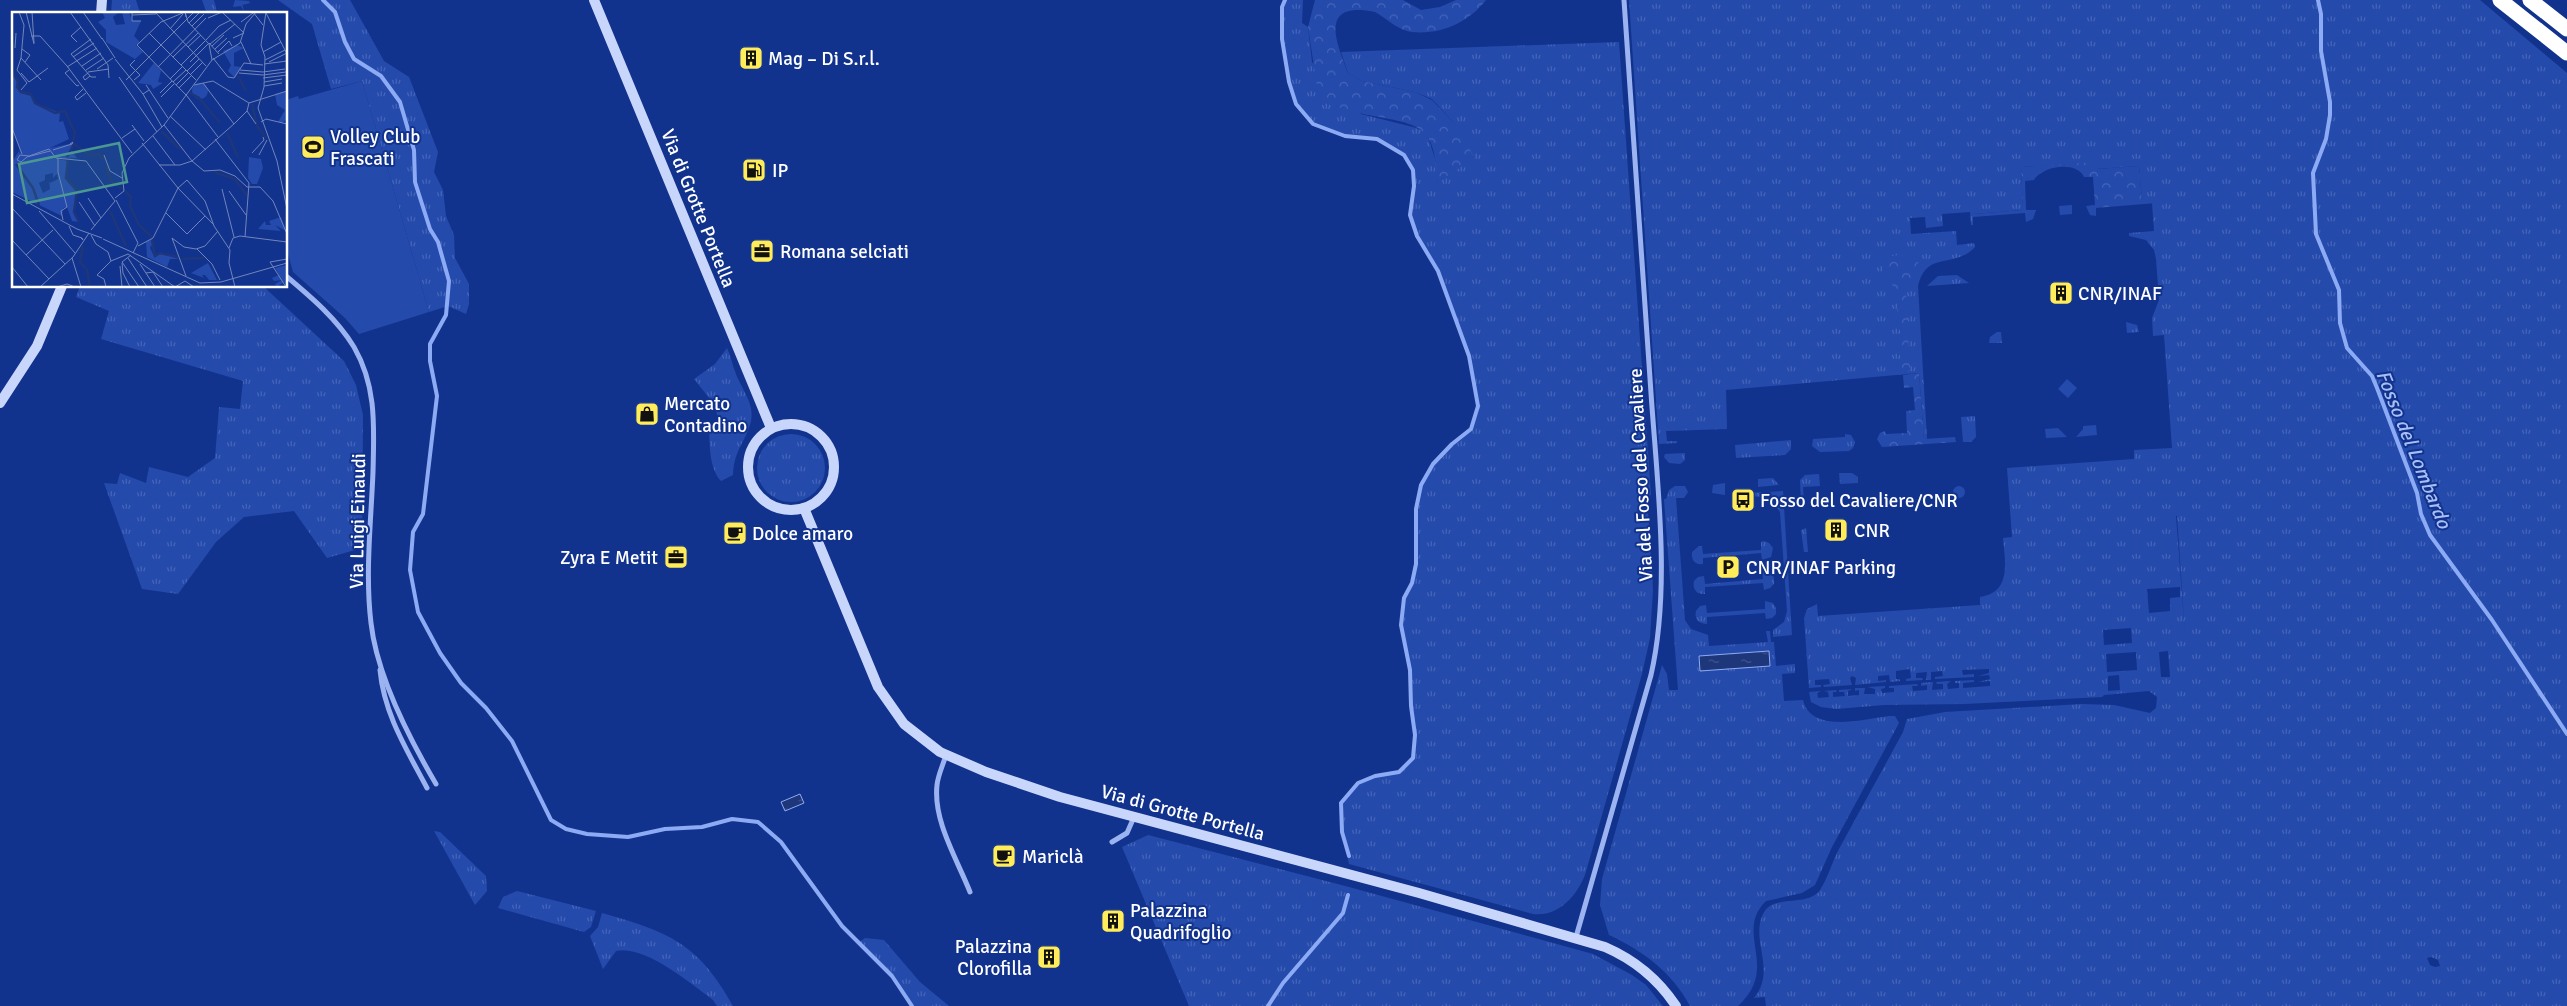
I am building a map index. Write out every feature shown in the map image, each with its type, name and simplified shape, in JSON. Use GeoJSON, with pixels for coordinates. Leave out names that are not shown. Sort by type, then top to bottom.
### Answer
{"type":"FeatureCollection","features":[{"type":"Feature","properties":{"kind":"highway"},"geometry":{"type":"LineString","coordinates":[[2500,0],[2567,53]]}},
{"type":"Feature","properties":{"kind":"highway"},"geometry":{"type":"LineString","coordinates":[[2530,0],[2567,29]]}},
{"type":"Feature","properties":{"kind":"highway"},"geometry":{"type":"LineString","coordinates":[[2516,13],[2567,58]]}},
{"type":"Feature","properties":{"kind":"main road","name":"Via di Grotte Portella"},"geometry":{"type":"LineString","coordinates":[[594,0],[771,428]]}},
{"type":"Feature","properties":{"kind":"main road"},"geometry":{"type":"LineString","coordinates":[[0,403],[37,346],[61,288]]}},
{"type":"Feature","properties":{"kind":"main road"},"geometry":{"type":"LineString","coordinates":[[786,424],[806,426],[822,437],[830,448],[834,466],[831,483],[821,498],[804,508],[785,509],[772,505],[761,498],[750,482],[748,468],[751,450],[757,439],[771,428],[786,424]]}},
{"type":"Feature","properties":{"kind":"main road","name":"Via di Grotte Portella"},"geometry":{"type":"LineString","coordinates":[[804,508],[865,661],[886,702],[912,731],[946,755],[1021,784],[1134,817],[1576,937],[1605,947],[1634,962],[1658,983],[1676,1006]]}},
{"type":"Feature","properties":{"kind":"street","name":"Via del Fosso del Cavaliere"},"geometry":{"type":"LineString","coordinates":[[1576,937],[1651,675],[1661,615],[1657,476],[1624,0]]}},
{"type":"Feature","properties":{"kind":"street","name":"Via Luigi Einaudi"},"geometry":{"type":"LineString","coordinates":[[288,278],[339,326],[354,348],[371,386],[374,419],[370,616],[379,660],[395,703],[436,784]]}},
{"type":"Feature","properties":{"kind":"street"},"geometry":{"type":"LineString","coordinates":[[379,660],[385,702],[427,788]]}},
{"type":"Feature","properties":{"kind":"street"},"geometry":{"type":"LineString","coordinates":[[946,755],[937,784],[938,807],[944,830],[970,892]]}},
{"type":"Feature","properties":{"kind":"street"},"geometry":{"type":"LineString","coordinates":[[1112,842],[1127,833],[1134,817]]}},
{"type":"Feature","properties":{"kind":"green space"},"geometry":{"type":"Polygon","coordinates":[[[112,0],[136,0],[140,12],[111,12],[112,0]]]}},
{"type":"Feature","properties":{"kind":"green space"},"geometry":{"type":"Polygon","coordinates":[[[202,0],[214,0],[217,12],[206,12],[202,0]]]}},
{"type":"Feature","properties":{"kind":"green space"},"geometry":{"type":"Polygon","coordinates":[[[235,0],[249,1],[250,3],[242,5],[244,12],[241,6],[233,7],[235,0]]]}},
{"type":"Feature","properties":{"kind":"green space"},"geometry":{"type":"Polygon","coordinates":[[[278,0],[350,0],[384,61],[409,77],[438,152],[434,172],[443,190],[446,216],[454,235],[455,258],[469,284],[469,304],[466,314],[448,306],[429,312],[362,81],[331,89],[312,24],[278,0]]]}},
{"type":"Feature","properties":{"kind":"green space"},"geometry":{"type":"Polygon","coordinates":[[[1285,0],[1303,0],[1302,23],[1308,27],[1312,62],[1361,114],[1422,130],[1428,137],[1436,162],[1437,183],[1453,122],[1432,99],[1415,92],[1362,81],[1348,73],[1341,52],[1619,42],[1651,495],[1647,496],[1653,590],[1650,638],[1642,674],[1585,875],[1571,898],[1558,909],[1550,912],[1533,914],[1349,864],[1342,832],[1341,803],[1358,783],[1375,776],[1399,772],[1413,758],[1414,738],[1410,671],[1401,623],[1415,564],[1416,512],[1421,486],[1427,475],[1471,426],[1478,406],[1477,392],[1457,318],[1438,271],[1418,238],[1412,224],[1409,211],[1414,175],[1410,164],[1397,150],[1386,143],[1372,138],[1349,137],[1331,132],[1310,121],[1300,110],[1290,88],[1288,77],[1281,22],[1285,0]]]}},
{"type":"Feature","properties":{"kind":"green space"},"geometry":{"type":"Polygon","coordinates":[[[1315,0],[1403,0],[1421,10],[1440,7],[1456,0],[1486,0],[1463,21],[1444,29],[1423,32],[1407,31],[1397,27],[1375,12],[1356,10],[1344,13],[1338,19],[1336,28],[1340,50],[1348,73],[1362,81],[1415,92],[1432,100],[1453,122],[1475,158],[1436,183],[1435,158],[1432,145],[1426,135],[1418,128],[1391,119],[1343,109],[1329,102],[1318,93],[1308,27],[1315,0]]]}},
{"type":"Feature","properties":{"kind":"green space"},"geometry":{"type":"Polygon","coordinates":[[[1629,0],[2480,0],[2567,73],[2567,1006],[1766,1006],[1765,997],[1754,998],[1763,977],[1764,966],[1759,935],[1763,914],[1774,904],[1807,898],[1820,890],[1839,849],[1903,732],[1907,719],[1945,712],[2081,704],[2114,705],[2150,713],[2156,708],[2157,697],[2149,691],[2104,695],[2102,697],[1964,704],[1884,705],[1836,709],[1821,707],[1811,702],[1809,692],[1821,691],[1817,693],[1818,698],[1829,697],[1828,692],[1824,691],[1836,690],[1837,692],[1833,692],[1833,697],[1845,696],[1844,692],[1839,692],[1839,690],[1852,689],[1848,691],[1848,696],[1859,695],[1859,690],[1855,691],[1855,688],[1865,688],[1864,694],[1875,694],[1875,689],[1868,687],[1885,686],[1885,688],[1881,689],[1882,693],[1894,692],[1894,688],[1889,688],[1889,686],[1917,684],[1918,686],[1912,686],[1913,691],[1927,690],[1927,685],[1921,686],[1921,683],[1933,682],[1932,690],[1943,689],[1943,684],[1937,684],[1936,682],[1951,681],[1947,684],[1948,689],[1959,688],[1959,683],[1955,683],[1955,681],[1974,680],[1974,682],[1963,683],[1963,688],[1990,686],[1990,681],[1978,682],[1990,679],[1989,675],[1978,676],[1989,673],[1989,669],[1962,670],[1963,675],[1974,674],[1974,677],[1935,679],[1935,677],[1943,676],[1942,671],[1931,672],[1931,680],[1926,680],[1927,672],[1916,673],[1916,678],[1922,678],[1923,680],[1906,681],[1906,679],[1911,678],[1910,669],[1896,671],[1896,679],[1900,679],[1900,681],[1890,682],[1889,675],[1878,676],[1878,681],[1886,680],[1886,682],[1855,685],[1856,678],[1852,676],[1850,678],[1852,685],[1824,687],[1823,685],[1830,684],[1829,679],[1815,680],[1815,685],[1821,685],[1821,687],[1809,688],[1804,618],[1807,609],[1817,604],[1818,616],[1980,605],[1980,597],[1990,594],[2002,582],[2005,566],[2003,538],[2012,537],[2007,468],[2134,459],[2134,450],[2172,448],[2164,335],[2153,336],[2152,318],[2159,300],[2156,259],[2154,250],[2146,240],[2129,236],[2129,233],[2154,231],[2152,203],[2155,203],[2155,201],[2142,201],[2139,166],[2096,169],[2096,163],[2021,167],[2023,210],[1973,214],[1973,225],[1971,225],[1970,212],[1942,214],[1943,226],[1926,228],[1925,217],[1910,218],[1911,234],[1956,231],[1957,245],[1974,243],[1975,247],[1967,254],[1942,261],[1927,268],[1918,286],[1927,439],[1924,439],[1919,373],[1726,390],[1727,429],[1666,431],[1667,441],[1677,441],[1677,443],[1659,444],[1629,0]],[[2176,516],[2185,633],[2177,516],[2176,516]],[[2180,587],[2147,589],[2149,613],[2170,611],[2170,598],[2180,597],[2180,587]],[[2131,628],[2103,630],[2104,645],[2132,643],[2131,628]],[[2168,651],[2159,652],[2161,677],[2170,677],[2168,651]],[[2136,652],[2106,654],[2107,672],[2137,670],[2136,652]],[[2119,675],[2108,676],[2108,691],[2120,690],[2119,675]],[[2431,957],[2427,958],[2430,965],[2440,966],[2438,960],[2431,957]]]}},
{"type":"Feature","properties":{"kind":"green space"},"geometry":{"type":"Polygon","coordinates":[[[362,81],[429,312],[359,334],[345,318],[293,272],[288,254],[288,99],[298,96],[299,99],[362,81]]]}},
{"type":"Feature","properties":{"kind":"green space"},"geometry":{"type":"Polygon","coordinates":[[[2096,162],[2097,169],[2139,166],[2142,201],[2155,201],[2156,203],[2096,208],[2096,216],[2090,215],[2086,206],[2095,205],[2093,177],[2084,177],[2074,168],[2059,167],[2044,171],[2034,180],[2025,181],[2026,210],[2036,210],[2033,219],[2026,222],[2025,213],[1973,217],[1973,214],[2023,210],[2021,167],[2096,162]]]}},
{"type":"Feature","properties":{"kind":"green space"},"geometry":{"type":"Polygon","coordinates":[[[2072,205],[2072,214],[2060,215],[2059,206],[2072,205]]]}},
{"type":"Feature","properties":{"kind":"green space"},"geometry":{"type":"Polygon","coordinates":[[[1908,256],[1918,262],[1919,270],[1909,284],[1906,293],[1910,370],[1900,375],[1894,373],[1893,367],[1900,359],[1900,327],[1897,320],[1898,294],[1883,271],[1882,263],[1888,257],[1908,256]]]}},
{"type":"Feature","properties":{"kind":"green space"},"geometry":{"type":"Polygon","coordinates":[[[1957,275],[1969,283],[1927,286],[1938,276],[1957,275]]]}},
{"type":"Feature","properties":{"kind":"green space"},"geometry":{"type":"Polygon","coordinates":[[[79,288],[265,288],[344,361],[356,385],[363,415],[362,548],[327,558],[294,511],[244,517],[216,542],[178,594],[142,589],[104,483],[117,484],[120,473],[146,483],[149,467],[188,477],[215,458],[219,407],[240,409],[243,381],[101,339],[109,311],[76,297],[79,288]]]}},
{"type":"Feature","properties":{"kind":"green space"},"geometry":{"type":"Polygon","coordinates":[[[2126,322],[2137,325],[2139,332],[2127,333],[2126,322]]]}},
{"type":"Feature","properties":{"kind":"green space"},"geometry":{"type":"Polygon","coordinates":[[[1997,332],[2001,332],[2002,343],[1989,343],[1990,337],[1997,332]]]}},
{"type":"Feature","properties":{"kind":"green space"},"geometry":{"type":"Polygon","coordinates":[[[727,348],[749,402],[752,415],[749,428],[738,452],[733,475],[721,481],[712,463],[709,429],[719,421],[714,404],[694,379],[715,364],[727,348]]]}},
{"type":"Feature","properties":{"kind":"green space"},"geometry":{"type":"Polygon","coordinates":[[[1919,373],[1924,439],[1955,437],[1956,442],[1882,447],[1877,439],[1880,433],[1885,431],[1886,434],[1907,433],[1906,411],[1915,410],[1913,387],[1904,388],[1903,375],[1919,373]]]}},
{"type":"Feature","properties":{"kind":"green space"},"geometry":{"type":"Polygon","coordinates":[[[2067,379],[2077,388],[2068,398],[2058,389],[2067,379]]]}},
{"type":"Feature","properties":{"kind":"green space"},"geometry":{"type":"Polygon","coordinates":[[[1975,416],[1976,437],[1971,442],[1963,442],[1961,417],[1975,416]]]}},
{"type":"Feature","properties":{"kind":"green space"},"geometry":{"type":"Polygon","coordinates":[[[2096,425],[2097,435],[2076,437],[2083,429],[2083,426],[2096,425]]]}},
{"type":"Feature","properties":{"kind":"green space"},"geometry":{"type":"Polygon","coordinates":[[[2058,428],[2067,437],[2046,438],[2045,429],[2058,428]]]}},
{"type":"Feature","properties":{"kind":"green space"},"geometry":{"type":"Polygon","coordinates":[[[791,434],[804,437],[815,444],[822,455],[825,468],[822,481],[815,492],[804,499],[791,502],[778,499],[767,492],[760,481],[757,468],[760,455],[767,444],[778,437],[791,434]]]}},
{"type":"Feature","properties":{"kind":"green space"},"geometry":{"type":"Polygon","coordinates":[[[1845,434],[1851,435],[1855,442],[1853,448],[1849,451],[1820,452],[1812,446],[1813,439],[1845,437],[1845,434]]]}},
{"type":"Feature","properties":{"kind":"green space"},"geometry":{"type":"Polygon","coordinates":[[[1791,440],[1791,449],[1785,455],[1736,458],[1735,445],[1791,440]]]}},
{"type":"Feature","properties":{"kind":"green space"},"geometry":{"type":"Polygon","coordinates":[[[1685,453],[1685,460],[1680,464],[1669,463],[1664,457],[1665,454],[1685,453]]]}},
{"type":"Feature","properties":{"kind":"green space"},"geometry":{"type":"Polygon","coordinates":[[[1839,473],[1852,473],[1858,477],[1858,483],[1840,484],[1839,473]]]}},
{"type":"Feature","properties":{"kind":"green space"},"geometry":{"type":"Polygon","coordinates":[[[1819,474],[1820,486],[1803,487],[1804,502],[1801,503],[1800,480],[1805,475],[1819,474]]]}},
{"type":"Feature","properties":{"kind":"green space"},"geometry":{"type":"Polygon","coordinates":[[[1773,478],[1779,485],[1758,487],[1758,479],[1773,478]]]}},
{"type":"Feature","properties":{"kind":"green space"},"geometry":{"type":"Polygon","coordinates":[[[1725,483],[1725,495],[1712,493],[1713,485],[1725,483]]]}},
{"type":"Feature","properties":{"kind":"green space"},"geometry":{"type":"Polygon","coordinates":[[[1675,486],[1685,486],[1688,492],[1684,498],[1676,498],[1685,620],[1691,629],[1708,635],[1709,646],[1768,642],[1766,631],[1770,631],[1771,642],[1774,642],[1776,666],[1795,664],[1795,673],[1782,674],[1784,701],[1803,700],[1808,711],[1816,717],[1827,721],[1840,722],[1895,716],[1899,723],[1832,847],[1815,885],[1802,893],[1766,901],[1757,913],[1754,925],[1757,964],[1756,978],[1750,992],[1738,1006],[1690,1006],[1675,983],[1656,964],[1622,941],[1609,935],[1600,905],[1602,879],[1662,665],[1667,674],[1669,690],[1678,690],[1664,499],[1666,499],[1669,490],[1675,486]]]}},
{"type":"Feature","properties":{"kind":"green space"},"geometry":{"type":"Polygon","coordinates":[[[1959,486],[1965,492],[1959,498],[1953,492],[1959,486]]]}},
{"type":"Feature","properties":{"kind":"green space"},"geometry":{"type":"Polygon","coordinates":[[[1783,491],[1792,635],[1773,637],[1773,630],[1784,622],[1787,611],[1780,512],[1770,498],[1751,496],[1750,493],[1783,491]]]}},
{"type":"Feature","properties":{"kind":"green space"},"geometry":{"type":"Polygon","coordinates":[[[1806,528],[1808,552],[1804,552],[1801,530],[1806,528]]]}},
{"type":"Feature","properties":{"kind":"green space"},"geometry":{"type":"Polygon","coordinates":[[[1764,541],[1773,548],[1771,557],[1762,560],[1761,553],[1703,558],[1703,564],[1696,563],[1692,557],[1692,552],[1699,546],[1702,546],[1703,554],[1761,550],[1761,542],[1764,541]]]}},
{"type":"Feature","properties":{"kind":"green space"},"geometry":{"type":"Polygon","coordinates":[[[1762,571],[1771,573],[1774,578],[1774,584],[1764,590],[1763,583],[1705,587],[1705,594],[1694,589],[1694,581],[1698,577],[1704,576],[1705,584],[1763,579],[1762,571]]]}},
{"type":"Feature","properties":{"kind":"green space"},"geometry":{"type":"Polygon","coordinates":[[[1765,601],[1773,603],[1776,608],[1776,614],[1772,618],[1766,619],[1765,613],[1707,617],[1707,624],[1696,619],[1696,611],[1700,606],[1706,605],[1707,613],[1765,609],[1765,601]]]}},
{"type":"Feature","properties":{"kind":"green space"},"geometry":{"type":"Polygon","coordinates":[[[434,831],[440,832],[486,876],[487,891],[475,905],[434,831]]]}},
{"type":"Feature","properties":{"kind":"green space"},"geometry":{"type":"Polygon","coordinates":[[[1148,835],[1349,887],[1593,954],[1632,975],[1646,985],[1663,1006],[1189,1006],[1122,847],[1148,835]]]}},
{"type":"Feature","properties":{"kind":"green space"},"geometry":{"type":"Polygon","coordinates":[[[517,891],[596,911],[591,927],[584,932],[498,908],[503,897],[517,891]]]}},
{"type":"Feature","properties":{"kind":"green space"},"geometry":{"type":"Polygon","coordinates":[[[602,913],[646,927],[680,943],[707,968],[733,1006],[717,1006],[713,1000],[680,975],[653,959],[640,954],[616,951],[603,969],[590,936],[598,927],[602,913]]]}},
{"type":"Feature","properties":{"kind":"green space"},"geometry":{"type":"Polygon","coordinates":[[[865,938],[884,940],[920,982],[949,1006],[912,1006],[892,976],[858,943],[865,938]]]}},
{"type":"Feature","properties":{"kind":"water"},"geometry":{"type":"Polygon","coordinates":[[[1769,651],[1770,666],[1700,671],[1699,656],[1769,651]]]}},
{"type":"Feature","properties":{"kind":"water"},"geometry":{"type":"Polygon","coordinates":[[[800,794],[804,803],[785,811],[781,802],[800,794]]]}},
{"type":"Feature","properties":{"kind":"waterway"},"geometry":{"type":"LineString","coordinates":[[323,0],[335,12],[345,42],[354,59],[381,76],[400,102],[414,150],[415,182],[430,229],[438,242],[449,281],[446,315],[430,344],[430,361],[437,396],[423,514],[413,532],[410,570],[418,612],[440,653],[461,683],[486,708],[512,741],[551,820],[566,829],[587,834],[628,837],[665,829],[702,827],[732,819],[758,822],[781,842],[842,926],[892,976],[912,1006]]}},
{"type":"Feature","properties":{"kind":"waterway"},"geometry":{"type":"LineString","coordinates":[[1285,0],[1282,7],[1282,39],[1289,82],[1296,104],[1313,124],[1345,136],[1377,139],[1404,155],[1413,170],[1414,186],[1410,215],[1417,236],[1438,271],[1469,356],[1478,406],[1471,429],[1452,444],[1433,464],[1421,485],[1416,509],[1416,564],[1412,583],[1404,598],[1401,625],[1410,670],[1411,706],[1415,735],[1413,758],[1399,772],[1375,776],[1358,783],[1341,803],[1342,832],[1349,856]]}},
{"type":"Feature","properties":{"kind":"waterway","name":"Fosso del Lombardo"},"geometry":{"type":"LineString","coordinates":[[2318,0],[2321,14],[2321,51],[2330,102],[2330,115],[2326,139],[2313,173],[2316,234],[2339,290],[2340,323],[2347,348],[2372,376],[2417,493],[2421,514],[2430,535],[2492,620],[2567,734]]}},
{"type":"Feature","properties":{"kind":"waterway"},"geometry":{"type":"LineString","coordinates":[[1268,1006],[1283,983],[1343,913],[1348,895]]}},
{"type":"Feature","properties":{"kind":"place","name":"Mag – Di S.r.l."},"geometry":{"type":"Point","coordinates":[751,58]}},
{"type":"Feature","properties":{"kind":"place","name":"Volley Club Frascati"},"geometry":{"type":"Point","coordinates":[313,147]}},
{"type":"Feature","properties":{"kind":"place","name":"IP"},"geometry":{"type":"Point","coordinates":[754,170]}},
{"type":"Feature","properties":{"kind":"place","name":"Romana selciati"},"geometry":{"type":"Point","coordinates":[762,251]}},
{"type":"Feature","properties":{"kind":"place","name":"CNR/INAF"},"geometry":{"type":"Point","coordinates":[2061,293]}},
{"type":"Feature","properties":{"kind":"place","name":"Mercato Contadino"},"geometry":{"type":"Point","coordinates":[647,414]}},
{"type":"Feature","properties":{"kind":"place","name":"Fosso del Cavaliere/CNR"},"geometry":{"type":"Point","coordinates":[1743,500]}},
{"type":"Feature","properties":{"kind":"place","name":"CNR"},"geometry":{"type":"Point","coordinates":[1836,530]}},
{"type":"Feature","properties":{"kind":"place","name":"Dolce amaro"},"geometry":{"type":"Point","coordinates":[735,533]}},
{"type":"Feature","properties":{"kind":"place","name":"Zyra E Metit"},"geometry":{"type":"Point","coordinates":[676,557]}},
{"type":"Feature","properties":{"kind":"place","name":"CNR/INAF Parking"},"geometry":{"type":"Point","coordinates":[1728,567]}},
{"type":"Feature","properties":{"kind":"place","name":"Mariclà"},"geometry":{"type":"Point","coordinates":[1004,856]}},
{"type":"Feature","properties":{"kind":"place","name":"Palazzina Quadrifoglio"},"geometry":{"type":"Point","coordinates":[1113,921]}},
{"type":"Feature","properties":{"kind":"place","name":"Palazzina Clorofilla"},"geometry":{"type":"Point","coordinates":[1049,957]}}]}
